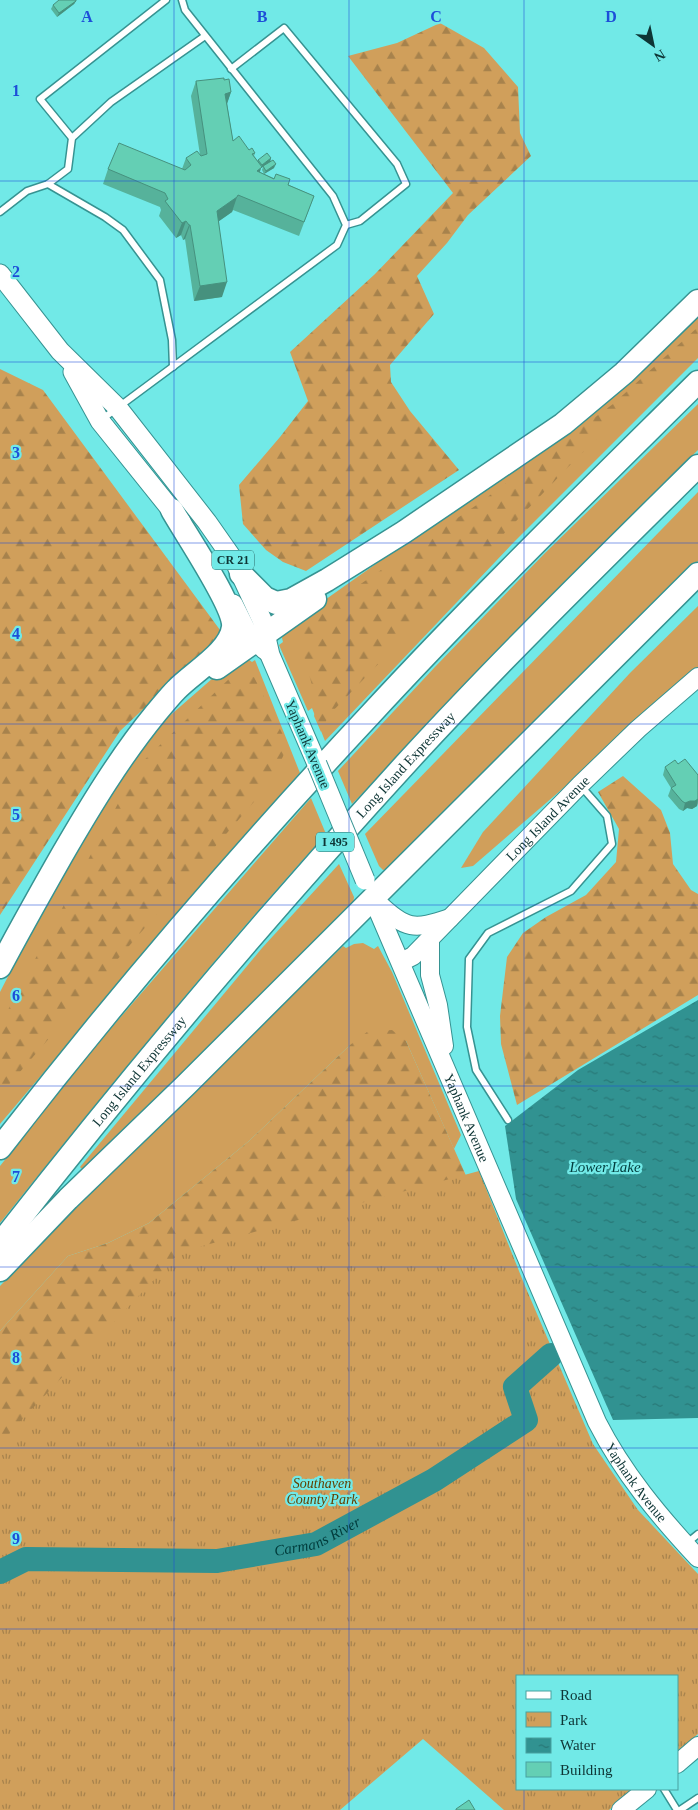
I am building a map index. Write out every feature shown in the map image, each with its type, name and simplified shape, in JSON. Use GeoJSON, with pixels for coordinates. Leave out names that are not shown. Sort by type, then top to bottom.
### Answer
{"type":"FeatureCollection","features":[{"type":"Feature","properties":{"kind":"highway"},"geometry":{"type":"LineString","coordinates":[[241,574],[265,598],[276,603],[284,602],[319,585],[404,532],[563,424],[624,373],[698,301]]}},
{"type":"Feature","properties":{"kind":"highway"},"geometry":{"type":"LineString","coordinates":[[0,1148],[137,978],[369,716],[494,585],[698,382]]}},
{"type":"Feature","properties":{"kind":"highway","name":"Long Island Expressway"},"geometry":{"type":"LineString","coordinates":[[0,1244],[183,1016],[310,869],[412,756],[530,634],[698,466]]}},
{"type":"Feature","properties":{"kind":"highway"},"geometry":{"type":"LineString","coordinates":[[0,967],[35,901],[118,762],[176,690],[226,644],[233,630],[232,617],[222,594],[172,510]]}},
{"type":"Feature","properties":{"kind":"highway"},"geometry":{"type":"LineString","coordinates":[[138,735],[198,682],[264,643],[404,532]]}},
{"type":"Feature","properties":{"kind":"highway"},"geometry":{"type":"LineString","coordinates":[[0,1270],[68,1199],[186,1085],[369,889],[698,574]]}},
{"type":"Feature","properties":{"kind":"main road","name":"Yaphank Avenue"},"geometry":{"type":"LineString","coordinates":[[0,274],[60,351],[118,408],[207,522],[241,574],[262,620],[264,643],[596,1422],[626,1472],[692,1539],[698,1558]]}},
{"type":"Feature","properties":{"kind":"main road","name":"Yaphank Avenue"},"geometry":{"type":"LineString","coordinates":[[60,351],[100,421],[202,547],[219,575],[246,630],[264,643]]}},
{"type":"Feature","properties":{"kind":"main road","name":"Long Island Avenue"},"geometry":{"type":"LineString","coordinates":[[401,962],[414,956],[580,785],[698,677]]}},
{"type":"Feature","properties":{"kind":"main road"},"geometry":{"type":"LineString","coordinates":[[369,889],[389,914],[404,924],[422,926],[453,916]]}},
{"type":"Feature","properties":{"kind":"main road"},"geometry":{"type":"LineString","coordinates":[[430,939],[430,975],[438,1005],[448,1074]]}},
{"type":"Feature","properties":{"kind":"main road"},"geometry":{"type":"LineString","coordinates":[[678,1763],[697,1749]]}},
{"type":"Feature","properties":{"kind":"main road"},"geometry":{"type":"LineString","coordinates":[[621,1810],[646,1790]]}},
{"type":"Feature","properties":{"kind":"lane"},"geometry":{"type":"LineString","coordinates":[[72,138],[40,99],[166,0]]}},
{"type":"Feature","properties":{"kind":"lane"},"geometry":{"type":"LineString","coordinates":[[100,421],[337,245],[346,225],[333,196],[185,10],[182,0]]}},
{"type":"Feature","properties":{"kind":"lane"},"geometry":{"type":"LineString","coordinates":[[232,68],[284,28],[397,164],[406,184],[360,221],[346,225]]}},
{"type":"Feature","properties":{"kind":"lane"},"geometry":{"type":"LineString","coordinates":[[0,212],[27,191],[48,184],[68,170],[72,138],[111,102],[206,36]]}},
{"type":"Feature","properties":{"kind":"lane"},"geometry":{"type":"LineString","coordinates":[[48,184],[123,230],[160,280],[172,340],[173,368]]}},
{"type":"Feature","properties":{"kind":"lane"},"geometry":{"type":"LineString","coordinates":[[508,1120],[476,1070],[467,1027],[469,959],[488,933],[571,891],[612,844],[607,816],[580,785]]}},
{"type":"Feature","properties":{"kind":"lane"},"geometry":{"type":"LineString","coordinates":[[665,1790],[678,1810],[698,1798]]}},
{"type":"Feature","properties":{"kind":"green space"},"geometry":{"type":"Polygon","coordinates":[[[440,23],[484,48],[518,87],[520,133],[531,156],[468,215],[447,243],[417,276],[434,314],[390,365],[391,382],[410,411],[459,470],[306,571],[283,562],[266,550],[243,524],[239,485],[308,401],[290,352],[375,274],[453,193],[348,56],[397,43],[440,23]]]}},
{"type":"Feature","properties":{"kind":"green space"},"geometry":{"type":"Polygon","coordinates":[[[698,311],[698,358],[514,542],[325,741],[312,708],[308,711],[279,645],[283,642],[284,632],[305,614],[397,549],[698,311]]]}},
{"type":"Feature","properties":{"kind":"green space"},"geometry":{"type":"Polygon","coordinates":[[[698,327],[698,341],[575,460],[329,715],[321,732],[314,716],[317,703],[296,628],[478,504],[613,404],[698,327]]]}},
{"type":"Feature","properties":{"kind":"green space"},"geometry":{"type":"Polygon","coordinates":[[[0,369],[43,390],[223,634],[120,731],[0,915],[0,369]]]}},
{"type":"Feature","properties":{"kind":"green space"},"geometry":{"type":"Polygon","coordinates":[[[698,404],[698,450],[572,575],[352,804],[338,771],[545,553],[698,404]]]}},
{"type":"Feature","properties":{"kind":"green space"},"geometry":{"type":"Polygon","coordinates":[[[698,492],[698,561],[392,868],[383,870],[379,866],[365,834],[698,492]]]}},
{"type":"Feature","properties":{"kind":"green space"},"geometry":{"type":"Polygon","coordinates":[[[698,606],[698,672],[473,866],[461,868],[483,832],[630,673],[698,606]]]}},
{"type":"Feature","properties":{"kind":"green space"},"geometry":{"type":"Polygon","coordinates":[[[248,659],[252,662],[255,660],[300,773],[0,1124],[0,992],[17,959],[71,858],[112,790],[166,719],[221,671],[248,659]]]}},
{"type":"Feature","properties":{"kind":"green space"},"geometry":{"type":"Polygon","coordinates":[[[254,677],[288,745],[272,781],[0,1095],[0,1025],[138,766],[230,678],[254,677]]]}},
{"type":"Feature","properties":{"kind":"green space"},"geometry":{"type":"Polygon","coordinates":[[[623,776],[661,810],[670,833],[673,864],[691,890],[698,894],[698,995],[517,1105],[501,1044],[500,1016],[507,957],[523,933],[546,917],[586,895],[616,862],[619,829],[598,792],[623,776]]]}},
{"type":"Feature","properties":{"kind":"green space"},"geometry":{"type":"Polygon","coordinates":[[[311,798],[326,834],[201,977],[0,1223],[0,1166],[99,1042],[311,798]]]}},
{"type":"Feature","properties":{"kind":"green space"},"geometry":{"type":"Polygon","coordinates":[[[339,864],[354,897],[353,905],[86,1173],[80,1167],[262,948],[339,864]]]}},
{"type":"Feature","properties":{"kind":"green space"},"geometry":{"type":"Polygon","coordinates":[[[363,943],[374,949],[378,946],[392,972],[461,1135],[454,1149],[406,1041],[350,1045],[249,1141],[149,1223],[108,1243],[68,1256],[0,1331],[0,1286],[66,1218],[343,946],[346,948],[354,944],[363,943]]]}},
{"type":"Feature","properties":{"kind":"green space"},"geometry":{"type":"Polygon","coordinates":[[[392,1030],[406,1041],[476,1198],[0,1555],[0,1331],[68,1256],[108,1243],[149,1223],[249,1141],[350,1045],[367,1032],[392,1030]]]}},
{"type":"Feature","properties":{"kind":"green space","name":"Southaven County Park"},"geometry":{"type":"Polygon","coordinates":[[[479,1171],[525,1286],[593,1444],[638,1510],[698,1574],[698,1734],[678,1752],[678,1675],[516,1675],[516,1790],[633,1790],[609,1810],[504,1810],[423,1739],[340,1810],[0,1810],[0,1443],[180,1252],[479,1171]]]}},
{"type":"Feature","properties":{"kind":"water","name":"Lower Lake"},"geometry":{"type":"Polygon","coordinates":[[[698,1000],[698,1418],[613,1420],[516,1199],[505,1126],[578,1070],[698,1000]]]}},
{"type":"Feature","properties":{"kind":"building"},"geometry":{"type":"Polygon","coordinates":[[[59,0],[76,1],[59,13],[53,5],[59,0]]]}},
{"type":"Feature","properties":{"kind":"building"},"geometry":{"type":"Polygon","coordinates":[[[224,78],[224,80],[229,79],[231,92],[225,94],[233,141],[239,136],[249,150],[252,148],[255,153],[252,154],[262,167],[257,171],[274,179],[276,174],[290,179],[288,185],[314,196],[304,222],[238,195],[217,211],[227,282],[200,286],[190,225],[186,221],[182,223],[165,201],[168,199],[165,193],[108,169],[119,143],[185,170],[191,165],[186,158],[197,151],[201,156],[207,154],[196,81],[224,78]]]}},
{"type":"Feature","properties":{"kind":"building"},"geometry":{"type":"Polygon","coordinates":[[[267,153],[271,158],[262,165],[258,160],[267,153]]]}},
{"type":"Feature","properties":{"kind":"building"},"geometry":{"type":"Polygon","coordinates":[[[273,160],[276,164],[266,171],[263,166],[273,160]]]}},
{"type":"Feature","properties":{"kind":"building"},"geometry":{"type":"Polygon","coordinates":[[[685,759],[698,775],[698,799],[685,803],[671,788],[676,785],[665,767],[675,760],[678,764],[685,759]]]}},
{"type":"Feature","properties":{"kind":"building"},"geometry":{"type":"Polygon","coordinates":[[[469,1800],[475,1810],[456,1810],[456,1809],[469,1800]]]}},
{"type":"Feature","properties":{"kind":"waterway","name":"Carmans River"},"geometry":{"type":"LineString","coordinates":[[0,1572],[26,1559],[217,1561],[316,1544],[434,1480],[526,1420],[515,1387],[551,1355]]}}]}
